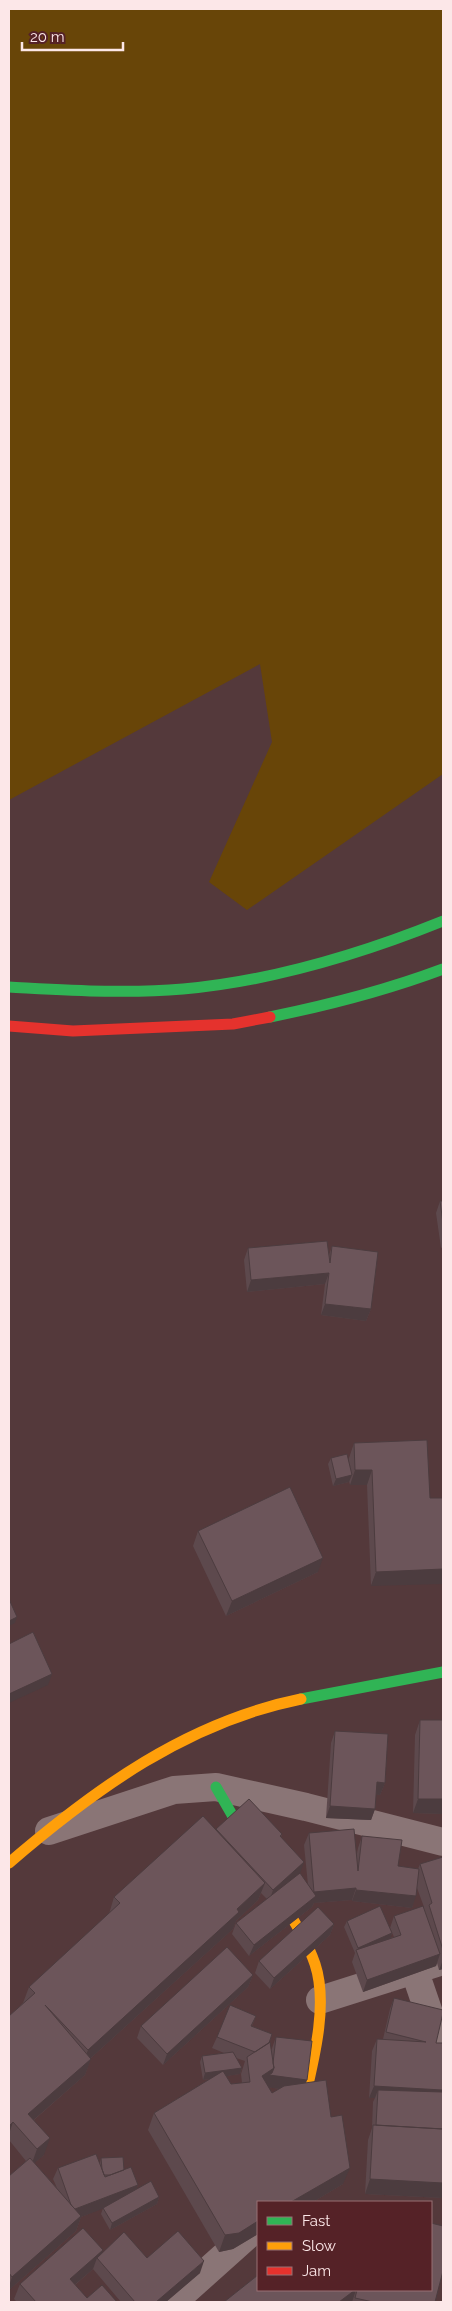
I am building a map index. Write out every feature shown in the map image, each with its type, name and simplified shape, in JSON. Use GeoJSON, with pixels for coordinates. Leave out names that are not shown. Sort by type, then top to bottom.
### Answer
{"type":"FeatureCollection","features":[{"type":"Feature","properties":{"kind":"main road"},"geometry":{"type":"LineString","coordinates":[[9,987],[108,992],[181,989],[327,962],[403,938],[443,921]]}},
{"type":"Feature","properties":{"kind":"main road"},"geometry":{"type":"LineString","coordinates":[[9,1026],[73,1031],[234,1024],[332,1003],[403,984],[443,969]]}},
{"type":"Feature","properties":{"kind":"main road"},"geometry":{"type":"LineString","coordinates":[[9,1863],[43,1833],[124,1773],[186,1738],[221,1722],[250,1712],[321,1694],[443,1672]]}},
{"type":"Feature","properties":{"kind":"main road"},"geometry":{"type":"LineString","coordinates":[[216,1787],[254,1854]]}},
{"type":"Feature","properties":{"kind":"main road"},"geometry":{"type":"LineString","coordinates":[[269,1880],[309,1948],[319,1976],[320,2000],[298,2127]]}},
{"type":"Feature","properties":{"kind":"street"},"geometry":{"type":"LineString","coordinates":[[43,1833],[174,1790],[216,1787],[306,1807],[443,1842]]}},
{"type":"Feature","properties":{"kind":"street"},"geometry":{"type":"LineString","coordinates":[[320,2000],[415,1972],[443,1961]]}},
{"type":"Feature","properties":{"kind":"street"},"geometry":{"type":"LineString","coordinates":[[415,1972],[443,2054]]}},
{"type":"Feature","properties":{"kind":"street"},"geometry":{"type":"LineString","coordinates":[[173,2302],[257,2227]]}},
{"type":"Feature","properties":{"kind":"shaded area"},"geometry":{"type":"Polygon","coordinates":[[[9,9],[443,9],[443,774],[247,910],[209,882],[272,742],[260,664],[9,800],[9,9]]]}},
{"type":"Feature","properties":{"kind":"building"},"geometry":{"type":"Polygon","coordinates":[[[440,1201],[443,1201],[443,1223],[440,1201]]]}},
{"type":"Feature","properties":{"kind":"building"},"geometry":{"type":"Polygon","coordinates":[[[327,1241],[330,1263],[332,1246],[378,1252],[371,1309],[325,1304],[329,1273],[251,1280],[248,1248],[327,1241]]]}},
{"type":"Feature","properties":{"kind":"building"},"geometry":{"type":"Polygon","coordinates":[[[427,1440],[430,1498],[443,1498],[443,1569],[376,1572],[372,1470],[355,1470],[354,1443],[427,1440]]]}},
{"type":"Feature","properties":{"kind":"building"},"geometry":{"type":"Polygon","coordinates":[[[347,1454],[352,1475],[336,1479],[331,1458],[347,1454]]]}},
{"type":"Feature","properties":{"kind":"building"},"geometry":{"type":"Polygon","coordinates":[[[290,1487],[323,1558],[232,1601],[198,1531],[290,1487]]]}},
{"type":"Feature","properties":{"kind":"building"},"geometry":{"type":"Polygon","coordinates":[[[9,1599],[17,1617],[9,1621],[9,1599]]]}},
{"type":"Feature","properties":{"kind":"building"},"geometry":{"type":"Polygon","coordinates":[[[33,1632],[52,1674],[9,1694],[9,1644],[33,1632]]]}},
{"type":"Feature","properties":{"kind":"building"},"geometry":{"type":"Polygon","coordinates":[[[420,1720],[443,1720],[443,1799],[418,1799],[420,1720]]]}},
{"type":"Feature","properties":{"kind":"building"},"geometry":{"type":"Polygon","coordinates":[[[335,1731],[388,1734],[385,1783],[377,1782],[375,1809],[330,1806],[335,1731]]]}},
{"type":"Feature","properties":{"kind":"building"},"geometry":{"type":"Polygon","coordinates":[[[249,1799],[282,1834],[280,1836],[304,1862],[273,1890],[216,1829],[249,1799]]]}},
{"type":"Feature","properties":{"kind":"building"},"geometry":{"type":"Polygon","coordinates":[[[203,1816],[265,1883],[237,1909],[239,1912],[88,2050],[45,2005],[91,2059],[28,2114],[50,2138],[37,2149],[13,2122],[9,2126],[9,2016],[35,1993],[29,1987],[120,1903],[114,1897],[203,1816]]]}},
{"type":"Feature","properties":{"kind":"building"},"geometry":{"type":"Polygon","coordinates":[[[354,1829],[358,1871],[362,1836],[402,1840],[398,1866],[419,1869],[416,1896],[356,1890],[356,1888],[314,1892],[309,1833],[354,1829]]]}},
{"type":"Feature","properties":{"kind":"building"},"geometry":{"type":"Polygon","coordinates":[[[443,1857],[443,1950],[429,1905],[432,1903],[420,1864],[443,1857]]]}},
{"type":"Feature","properties":{"kind":"building"},"geometry":{"type":"Polygon","coordinates":[[[300,1873],[316,1896],[254,1945],[236,1923],[300,1873]]]}},
{"type":"Feature","properties":{"kind":"building"},"geometry":{"type":"Polygon","coordinates":[[[380,1906],[392,1933],[358,1948],[347,1921],[380,1906]]]}},
{"type":"Feature","properties":{"kind":"building"},"geometry":{"type":"Polygon","coordinates":[[[423,1906],[440,1954],[367,1980],[356,1950],[401,1935],[394,1916],[423,1906]]]}},
{"type":"Feature","properties":{"kind":"building"},"geometry":{"type":"Polygon","coordinates":[[[318,1907],[334,1924],[274,1978],[259,1961],[318,1907]]]}},
{"type":"Feature","properties":{"kind":"building"},"geometry":{"type":"Polygon","coordinates":[[[227,1947],[253,1975],[167,2054],[141,2026],[227,1947]]]}},
{"type":"Feature","properties":{"kind":"building"},"geometry":{"type":"Polygon","coordinates":[[[394,1998],[443,2010],[436,2043],[443,2043],[443,2129],[376,2125],[378,2090],[442,2092],[442,2090],[374,2086],[377,2039],[426,2042],[386,2032],[394,1998]]]}},
{"type":"Feature","properties":{"kind":"building"},"geometry":{"type":"Polygon","coordinates":[[[230,2005],[256,2016],[251,2026],[272,2034],[269,2043],[255,2052],[217,2037],[230,2005]]]}},
{"type":"Feature","properties":{"kind":"building"},"geometry":{"type":"Polygon","coordinates":[[[276,2037],[312,2041],[307,2080],[269,2075],[274,2068],[276,2037]]]}},
{"type":"Feature","properties":{"kind":"building"},"geometry":{"type":"Polygon","coordinates":[[[270,2042],[274,2068],[262,2076],[272,2093],[284,2086],[326,2080],[331,2117],[342,2115],[350,2168],[293,2201],[257,2201],[257,2222],[239,2233],[225,2235],[154,2113],[223,2071],[231,2084],[250,2082],[247,2057],[270,2042]]]}},
{"type":"Feature","properties":{"kind":"building"},"geometry":{"type":"Polygon","coordinates":[[[233,2052],[242,2068],[205,2073],[202,2056],[233,2052]]]}},
{"type":"Feature","properties":{"kind":"building"},"geometry":{"type":"Polygon","coordinates":[[[373,2125],[443,2129],[443,2183],[370,2179],[373,2125]]]}},
{"type":"Feature","properties":{"kind":"building"},"geometry":{"type":"Polygon","coordinates":[[[96,2154],[105,2177],[131,2167],[138,2185],[75,2209],[71,2205],[58,2168],[96,2154]]]}},
{"type":"Feature","properties":{"kind":"building"},"geometry":{"type":"Polygon","coordinates":[[[123,2157],[124,2170],[104,2175],[101,2158],[123,2157]]]}},
{"type":"Feature","properties":{"kind":"building"},"geometry":{"type":"Polygon","coordinates":[[[30,2158],[81,2216],[12,2277],[9,2273],[9,2176],[30,2158]]]}},
{"type":"Feature","properties":{"kind":"building"},"geometry":{"type":"Polygon","coordinates":[[[151,2181],[159,2197],[112,2223],[103,2208],[151,2181]]]}},
{"type":"Feature","properties":{"kind":"building"},"geometry":{"type":"Polygon","coordinates":[[[432,2223],[443,2226],[443,2271],[435,2302],[373,2302],[355,2298],[357,2291],[432,2291],[432,2223]]]}},
{"type":"Feature","properties":{"kind":"building"},"geometry":{"type":"Polygon","coordinates":[[[83,2228],[103,2250],[70,2279],[87,2298],[102,2285],[117,2302],[36,2302],[20,2284],[83,2228]]]}},
{"type":"Feature","properties":{"kind":"building"},"geometry":{"type":"Polygon","coordinates":[[[178,2231],[204,2261],[156,2302],[135,2302],[97,2258],[124,2232],[147,2258],[178,2231]]]}},
{"type":"Feature","properties":{"kind":"building"},"geometry":{"type":"Polygon","coordinates":[[[257,2276],[257,2291],[354,2291],[339,2302],[224,2302],[257,2276]]]}},
{"type":"Feature","properties":{"kind":"traffic: fast"},"geometry":{"type":"LineString","coordinates":[[9,987],[140,991],[183,989],[250,980],[348,955],[443,921]]}},
{"type":"Feature","properties":{"kind":"traffic: fast"},"geometry":{"type":"LineString","coordinates":[[270,1017],[358,996],[401,984],[443,969]]}},
{"type":"Feature","properties":{"kind":"traffic: fast"},"geometry":{"type":"LineString","coordinates":[[301,1699],[443,1672]]}},
{"type":"Feature","properties":{"kind":"traffic: fast"},"geometry":{"type":"LineString","coordinates":[[216,1787],[250,1846]]}},
{"type":"Feature","properties":{"kind":"traffic: slow"},"geometry":{"type":"LineString","coordinates":[[9,1863],[75,1809],[144,1762],[181,1741],[219,1724],[259,1710],[301,1699]]}},
{"type":"Feature","properties":{"kind":"traffic: slow"},"geometry":{"type":"LineString","coordinates":[[275,1890],[307,1944],[315,1964],[319,1982],[320,2001],[317,2041],[300,2119]]}},
{"type":"Feature","properties":{"kind":"traffic: jam"},"geometry":{"type":"LineString","coordinates":[[9,1026],[73,1031],[233,1024],[270,1017]]}}]}
